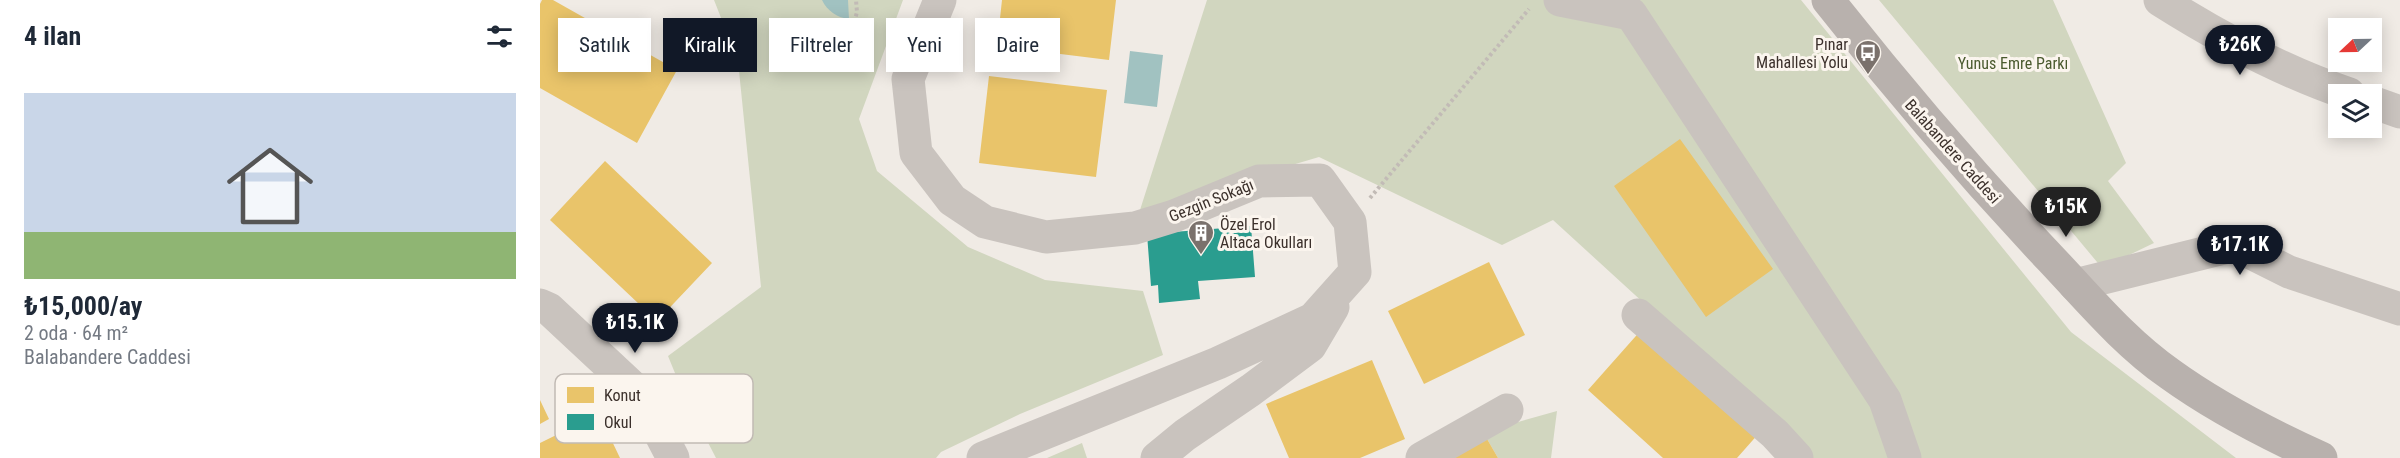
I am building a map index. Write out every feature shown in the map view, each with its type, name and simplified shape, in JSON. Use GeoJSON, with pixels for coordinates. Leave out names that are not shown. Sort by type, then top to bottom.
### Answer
{"type":"FeatureCollection","features":[{"type":"Feature","properties":{"kind":"main road","name":"Balabandere Caddesi"},"geometry":{"type":"LineString","coordinates":[[1828,0],[1898,89],[2120,333],[2169,374],[2232,415],[2320,458]]}},
{"type":"Feature","properties":{"kind":"street","name":"Gezgin Sokağı"},"geometry":{"type":"LineString","coordinates":[[940,0],[908,79],[916,153],[952,200],[985,222],[1046,237],[1135,228],[1174,216],[1259,181],[1320,180],[1350,222],[1355,272]]}},
{"type":"Feature","properties":{"kind":"street"},"geometry":{"type":"LineString","coordinates":[[1560,0],[1631,14],[1885,400],[1905,458]]}},
{"type":"Feature","properties":{"kind":"street"},"geometry":{"type":"LineString","coordinates":[[2160,0],[2214,34],[2305,79],[2328,87]]}},
{"type":"Feature","properties":{"kind":"street"},"geometry":{"type":"LineString","coordinates":[[2382,106],[2400,112]]}},
{"type":"Feature","properties":{"kind":"street"},"geometry":{"type":"LineString","coordinates":[[2075,285],[2232,246],[2243,249],[2289,272],[2400,309]]}},
{"type":"Feature","properties":{"kind":"street"},"geometry":{"type":"LineString","coordinates":[[983,458],[1218,363],[1313,319],[1355,272]]}},
{"type":"Feature","properties":{"kind":"street"},"geometry":{"type":"LineString","coordinates":[[1157,458],[1185,435],[1310,346],[1355,272]]}},
{"type":"Feature","properties":{"kind":"street"},"geometry":{"type":"LineString","coordinates":[[540,305],[549,309],[619,374]]}},
{"type":"Feature","properties":{"kind":"street"},"geometry":{"type":"LineString","coordinates":[[1638,315],[1775,434],[1797,458]]}},
{"type":"Feature","properties":{"kind":"street"},"geometry":{"type":"LineString","coordinates":[[1422,458],[1507,410]]}},
{"type":"Feature","properties":{"kind":"street"},"geometry":{"type":"LineString","coordinates":[[665,443],[673,458]]}},
{"type":"Feature","properties":{"kind":"path"},"geometry":{"type":"LineString","coordinates":[[855,18],[856,0]]}},
{"type":"Feature","properties":{"kind":"path"},"geometry":{"type":"LineString","coordinates":[[1350,222],[1536,0]]}},
{"type":"Feature","properties":{"kind":"green space"},"geometry":{"type":"Polygon","coordinates":[[[714,0],[903,0],[896,18],[886,18],[886,46],[859,119],[877,171],[968,247],[1045,280],[1143,291],[1163,355],[1020,414],[941,452],[936,458],[716,458],[708,443],[753,443],[753,374],[675,374],[668,356],[761,287],[739,72],[757,72],[757,18],[721,18],[714,0]]]}},
{"type":"Feature","properties":{"kind":"green space"},"geometry":{"type":"Polygon","coordinates":[[[1207,0],[1801,0],[2071,332],[2236,458],[1804,458],[1646,305],[1553,220],[1502,245],[1319,157],[1140,210],[1207,0]]]}},
{"type":"Feature","properties":{"kind":"green space","name":"Yunus Emre Parkı"},"geometry":{"type":"Polygon","coordinates":[[[1879,0],[2053,0],[2126,163],[2108,181],[2154,243],[2102,268],[1879,0]]]}},
{"type":"Feature","properties":{"kind":"green space"},"geometry":{"type":"Polygon","coordinates":[[[1557,411],[1551,458],[1498,458],[1483,432],[1557,411]]]}},
{"type":"Feature","properties":{"kind":"green space"},"geometry":{"type":"Polygon","coordinates":[[[1082,443],[1087,458],[1047,458],[1082,443]]]}},
{"type":"Feature","properties":{"kind":"water"},"geometry":{"type":"Polygon","coordinates":[[[822,0],[848,0],[849,18],[833,13],[822,0]]]}},
{"type":"Feature","properties":{"kind":"water"},"geometry":{"type":"Polygon","coordinates":[[[1130,51],[1163,55],[1157,107],[1124,103],[1130,51]]]}},
{"type":"Feature","properties":{"kind":"building: Konut"},"geometry":{"type":"Polygon","coordinates":[[[542,0],[553,0],[585,18],[558,18],[558,72],[651,72],[651,55],[663,62],[663,72],[676,72],[637,143],[540,88],[540,4],[542,0]]]}},
{"type":"Feature","properties":{"kind":"building: Konut"},"geometry":{"type":"Polygon","coordinates":[[[1002,0],[1116,0],[1109,60],[1060,54],[1060,18],[1000,18],[1002,0]]]}},
{"type":"Feature","properties":{"kind":"building: Konut"},"geometry":{"type":"Polygon","coordinates":[[[989,76],[1107,90],[1096,177],[979,163],[989,76]]]}},
{"type":"Feature","properties":{"kind":"building: Konut"},"geometry":{"type":"Polygon","coordinates":[[[1680,139],[1773,269],[1706,317],[1614,186],[1680,139]]]}},
{"type":"Feature","properties":{"kind":"building: Konut"},"geometry":{"type":"Polygon","coordinates":[[[605,161],[712,263],[657,321],[550,220],[605,161]]]}},
{"type":"Feature","properties":{"kind":"building: Konut"},"geometry":{"type":"Polygon","coordinates":[[[1489,262],[1525,335],[1424,384],[1388,311],[1489,262]]]}},
{"type":"Feature","properties":{"kind":"building: Konut"},"geometry":{"type":"Polygon","coordinates":[[[1643,328],[1760,432],[1737,458],[1663,458],[1588,390],[1643,328]]]}},
{"type":"Feature","properties":{"kind":"building: Konut"},"geometry":{"type":"Polygon","coordinates":[[[1372,360],[1405,439],[1360,458],[1289,458],[1266,404],[1372,360]]]}},
{"type":"Feature","properties":{"kind":"building: Konut"},"geometry":{"type":"Polygon","coordinates":[[[540,400],[549,419],[540,424],[540,400]]]}},
{"type":"Feature","properties":{"kind":"building: Konut"},"geometry":{"type":"Polygon","coordinates":[[[1483,432],[1498,458],[1437,458],[1483,432]]]}},
{"type":"Feature","properties":{"kind":"building: Konut"},"geometry":{"type":"Polygon","coordinates":[[[555,436],[555,443],[613,443],[620,458],[540,458],[540,443],[555,436]]]}},
{"type":"Feature","properties":{"kind":"building: Okul","name":"Özel Erol Altaca Okulları"},"geometry":{"type":"Polygon","coordinates":[[[1251,226],[1255,277],[1198,281],[1200,299],[1159,303],[1158,285],[1151,286],[1147,234],[1251,226]]]}},
{"type":"Feature","properties":{"kind":"place","name":"Pınar Mahallesi Yolu"},"geometry":{"type":"Point","coordinates":[1868,76]}},
{"type":"Feature","properties":{"kind":"place","name":"Özel Erol Altaca Okulları"},"geometry":{"type":"Point","coordinates":[1201,256]}}]}
